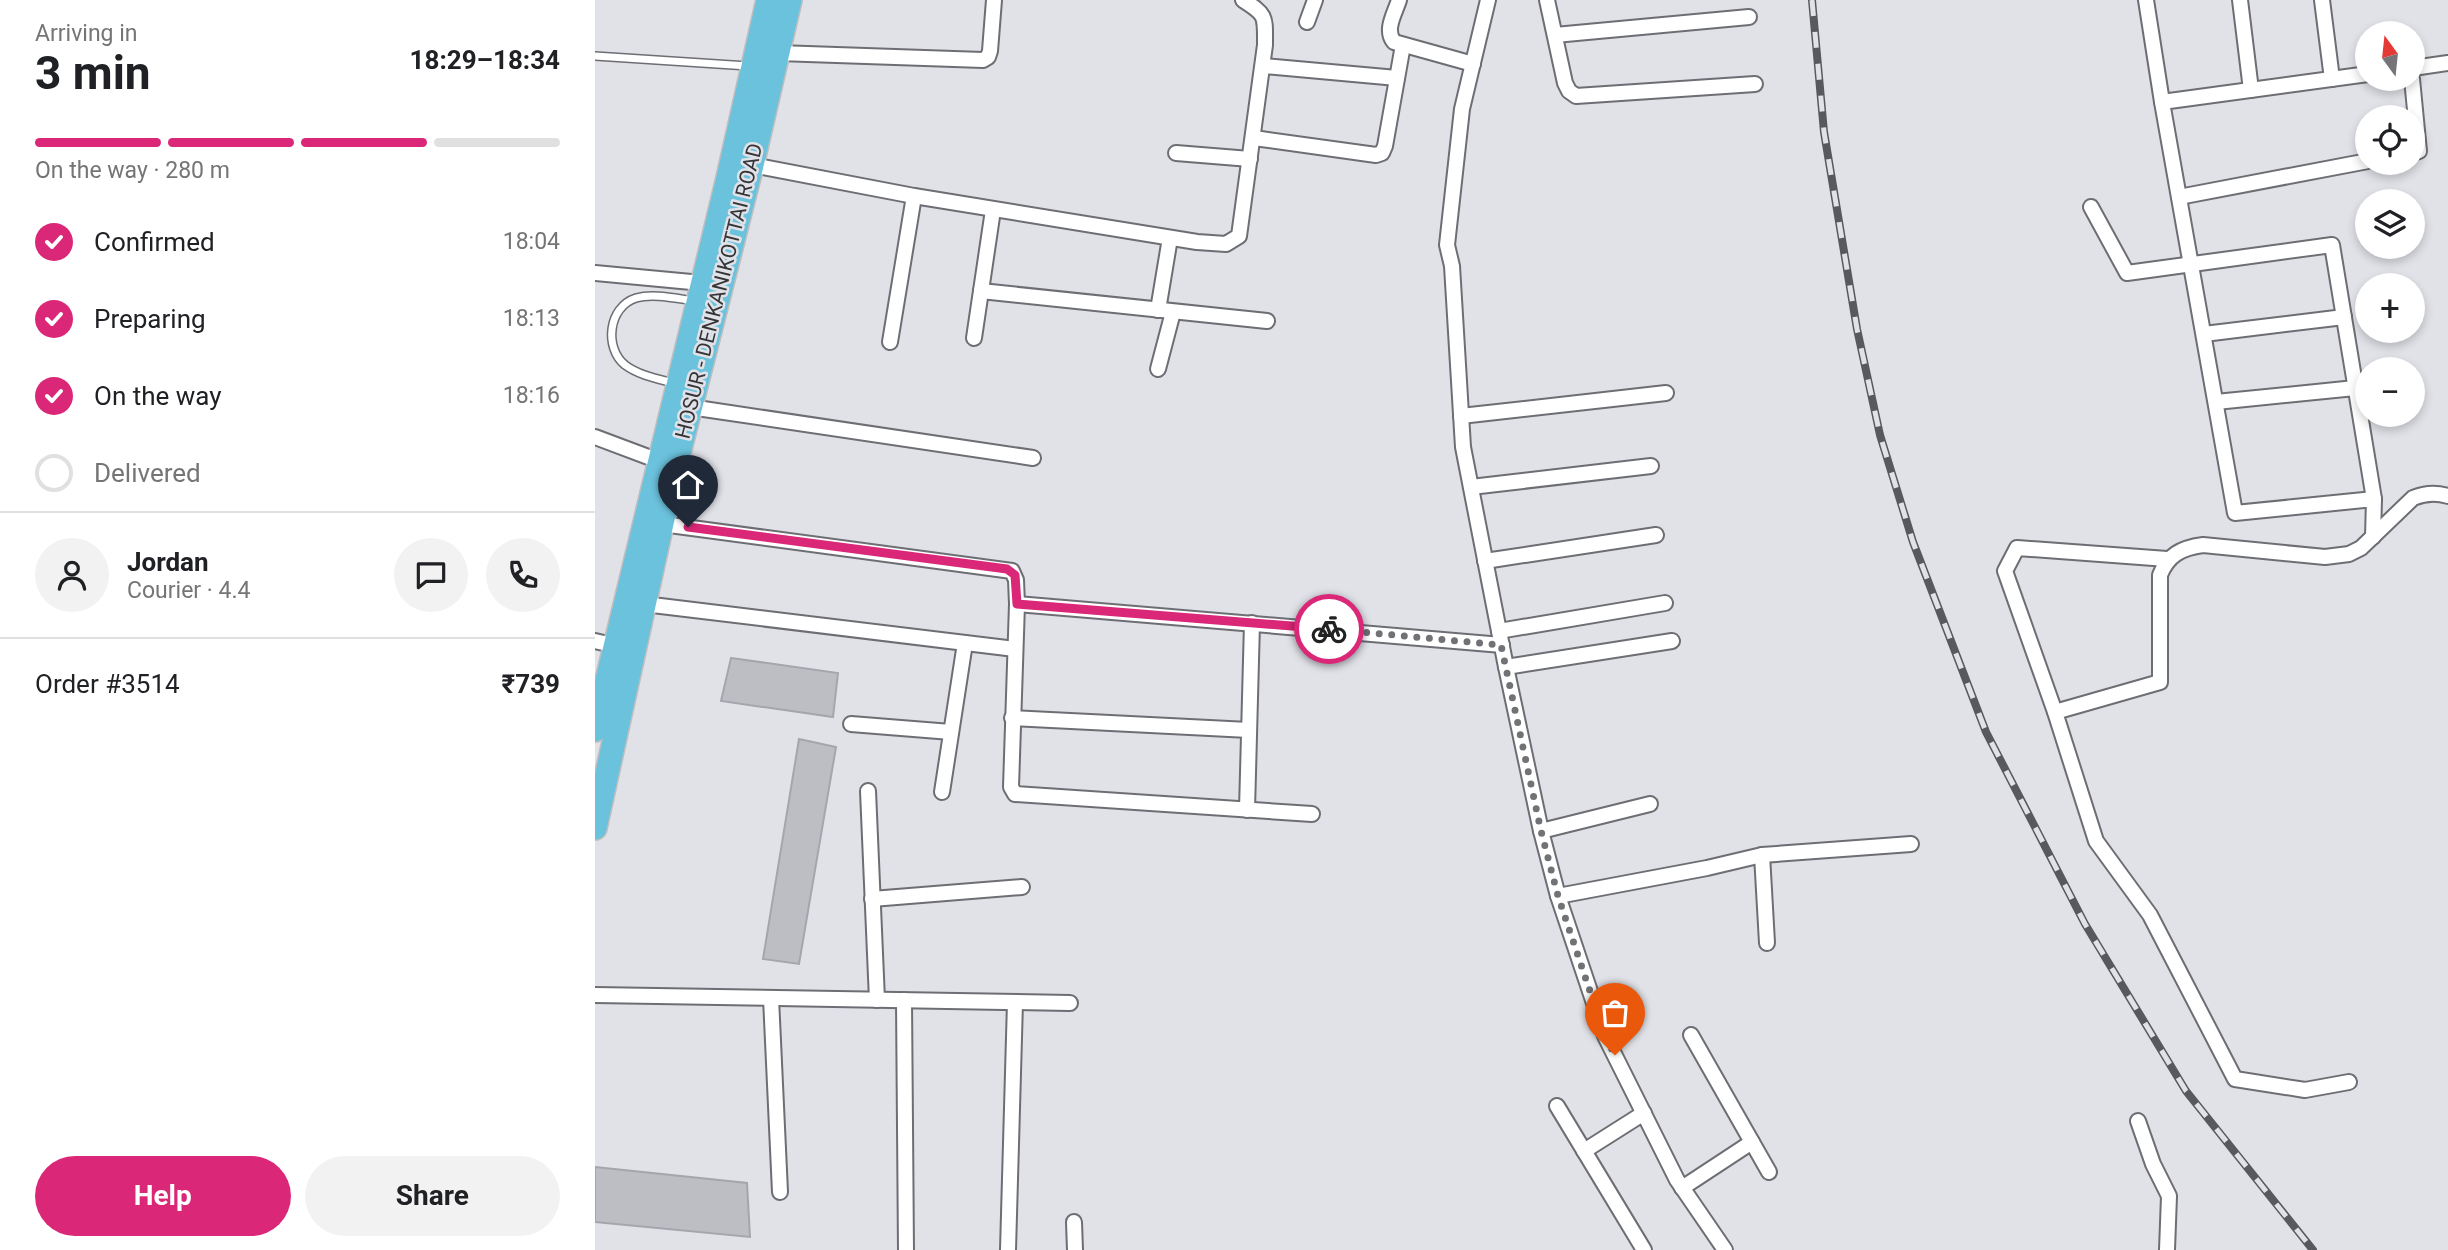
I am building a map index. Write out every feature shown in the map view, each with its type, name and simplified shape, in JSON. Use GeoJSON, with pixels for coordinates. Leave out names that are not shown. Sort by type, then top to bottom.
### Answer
{"type":"FeatureCollection","features":[{"type":"Feature","properties":{"kind":"main road","name":"HOSUR - DENKANIKOTTAI ROAD"},"geometry":{"type":"LineString","coordinates":[[595,828],[615,645],[644,604],[690,407],[705,296],[768,0]]}},
{"type":"Feature","properties":{"kind":"main road","name":"HOSUR - DENKANIKOTTAI ROAD"},"geometry":{"type":"LineString","coordinates":[[595,730],[677,384],[752,165],[790,0]]}},
{"type":"Feature","properties":{"kind":"street"},"geometry":{"type":"LineString","coordinates":[[778,53],[983,60],[988,57],[990,51],[994,0]]}},
{"type":"Feature","properties":{"kind":"street"},"geometry":{"type":"LineString","coordinates":[[752,165],[993,210],[1170,238],[1226,244],[1239,236],[1263,66],[1265,22],[1254,5],[1243,0]]}},
{"type":"Feature","properties":{"kind":"street"},"geometry":{"type":"LineString","coordinates":[[1307,22],[1315,0]]}},
{"type":"Feature","properties":{"kind":"street"},"geometry":{"type":"LineString","coordinates":[[1399,0],[1389,30],[1389,37],[1394,42],[1473,64]]}},
{"type":"Feature","properties":{"kind":"street"},"geometry":{"type":"LineString","coordinates":[[1488,0],[1462,109],[1447,245],[1452,266],[1464,447],[1485,561],[1541,831],[1558,896],[1605,1036],[1682,1188],[1725,1250]]}},
{"type":"Feature","properties":{"kind":"street"},"geometry":{"type":"LineString","coordinates":[[1547,0],[1565,83],[1569,91],[1576,96],[1755,84]]}},
{"type":"Feature","properties":{"kind":"street"},"geometry":{"type":"LineString","coordinates":[[2146,0],[2235,513],[2374,499]]}},
{"type":"Feature","properties":{"kind":"street"},"geometry":{"type":"LineString","coordinates":[[2240,0],[2251,90]]}},
{"type":"Feature","properties":{"kind":"street"},"geometry":{"type":"LineString","coordinates":[[2323,0],[2332,79]]}},
{"type":"Feature","properties":{"kind":"street"},"geometry":{"type":"LineString","coordinates":[[1555,35],[1749,17]]}},
{"type":"Feature","properties":{"kind":"street"},"geometry":{"type":"LineString","coordinates":[[1254,138],[1376,155],[1382,153],[1403,45]]}},
{"type":"Feature","properties":{"kind":"street"},"geometry":{"type":"LineString","coordinates":[[2425,66],[2448,63]]}},
{"type":"Feature","properties":{"kind":"street"},"geometry":{"type":"LineString","coordinates":[[1263,66],[1397,78]]}},
{"type":"Feature","properties":{"kind":"street"},"geometry":{"type":"LineString","coordinates":[[2162,102],[2355,76]]}},
{"type":"Feature","properties":{"kind":"street"},"geometry":{"type":"LineString","coordinates":[[1176,153],[1250,159]]}},
{"type":"Feature","properties":{"kind":"street"},"geometry":{"type":"LineString","coordinates":[[2179,197],[2355,163]]}},
{"type":"Feature","properties":{"kind":"street"},"geometry":{"type":"LineString","coordinates":[[890,342],[914,196]]}},
{"type":"Feature","properties":{"kind":"street"},"geometry":{"type":"LineString","coordinates":[[2091,207],[2127,273],[2332,245],[2355,388],[2216,402]]}},
{"type":"Feature","properties":{"kind":"street"},"geometry":{"type":"LineString","coordinates":[[974,338],[993,210]]}},
{"type":"Feature","properties":{"kind":"street"},"geometry":{"type":"LineString","coordinates":[[1158,310],[1170,238]]}},
{"type":"Feature","properties":{"kind":"street"},"geometry":{"type":"LineString","coordinates":[[595,273],[705,296]]}},
{"type":"Feature","properties":{"kind":"street"},"geometry":{"type":"LineString","coordinates":[[981,291],[1267,321]]}},
{"type":"Feature","properties":{"kind":"street"},"geometry":{"type":"LineString","coordinates":[[1158,369],[1173,312]]}},
{"type":"Feature","properties":{"kind":"street"},"geometry":{"type":"LineString","coordinates":[[2204,334],[2344,317]]}},
{"type":"Feature","properties":{"kind":"street"},"geometry":{"type":"LineString","coordinates":[[1461,416],[1666,393]]}},
{"type":"Feature","properties":{"kind":"street"},"geometry":{"type":"LineString","coordinates":[[690,407],[1033,458]]}},
{"type":"Feature","properties":{"kind":"street"},"geometry":{"type":"LineString","coordinates":[[2362,427],[2374,499],[2373,537]]}},
{"type":"Feature","properties":{"kind":"street"},"geometry":{"type":"LineString","coordinates":[[595,437],[659,461]]}},
{"type":"Feature","properties":{"kind":"street"},"geometry":{"type":"LineString","coordinates":[[1471,487],[1651,466]]}},
{"type":"Feature","properties":{"kind":"street"},"geometry":{"type":"LineString","coordinates":[[2349,1082],[2305,1090],[2235,1079],[2150,915],[2097,841],[2005,571],[2017,548],[2167,559],[2188,547],[2203,545],[2338,556],[2361,548],[2413,498],[2431,493],[2448,496]]}},
{"type":"Feature","properties":{"kind":"street"},"geometry":{"type":"LineString","coordinates":[[662,524],[1007,569],[1015,575],[1017,604],[1011,787],[1015,794],[1312,814]]}},
{"type":"Feature","properties":{"kind":"street"},"geometry":{"type":"LineString","coordinates":[[1485,561],[1656,535]]}},
{"type":"Feature","properties":{"kind":"street"},"geometry":{"type":"LineString","coordinates":[[2055,712],[2160,682],[2160,575],[2167,559]]}},
{"type":"Feature","properties":{"kind":"street"},"geometry":{"type":"LineString","coordinates":[[1017,604],[1252,623],[1500,638],[1665,603]]}},
{"type":"Feature","properties":{"kind":"street"},"geometry":{"type":"LineString","coordinates":[[644,604],[1014,649]]}},
{"type":"Feature","properties":{"kind":"street"},"geometry":{"type":"LineString","coordinates":[[1247,810],[1252,623]]}},
{"type":"Feature","properties":{"kind":"street"},"geometry":{"type":"LineString","coordinates":[[1506,667],[1672,641]]}},
{"type":"Feature","properties":{"kind":"street"},"geometry":{"type":"LineString","coordinates":[[942,792],[965,643]]}},
{"type":"Feature","properties":{"kind":"street"},"geometry":{"type":"LineString","coordinates":[[1012,718],[1249,730]]}},
{"type":"Feature","properties":{"kind":"street"},"geometry":{"type":"LineString","coordinates":[[851,724],[951,732]]}},
{"type":"Feature","properties":{"kind":"street"},"geometry":{"type":"LineString","coordinates":[[868,791],[877,1000]]}},
{"type":"Feature","properties":{"kind":"street"},"geometry":{"type":"LineString","coordinates":[[1541,831],[1650,804]]}},
{"type":"Feature","properties":{"kind":"street"},"geometry":{"type":"LineString","coordinates":[[1558,896],[1762,855],[1911,844]]}},
{"type":"Feature","properties":{"kind":"street"},"geometry":{"type":"LineString","coordinates":[[1762,855],[1767,943]]}},
{"type":"Feature","properties":{"kind":"street"},"geometry":{"type":"LineString","coordinates":[[872,899],[1022,887]]}},
{"type":"Feature","properties":{"kind":"street"},"geometry":{"type":"LineString","coordinates":[[595,995],[1070,1003]]}},
{"type":"Feature","properties":{"kind":"street"},"geometry":{"type":"LineString","coordinates":[[771,998],[781,1192]]}},
{"type":"Feature","properties":{"kind":"street"},"geometry":{"type":"LineString","coordinates":[[904,1000],[906,1250]]}},
{"type":"Feature","properties":{"kind":"street"},"geometry":{"type":"LineString","coordinates":[[1007,1250],[1015,1002]]}},
{"type":"Feature","properties":{"kind":"street"},"geometry":{"type":"LineString","coordinates":[[1691,1035],[1769,1172]]}},
{"type":"Feature","properties":{"kind":"street"},"geometry":{"type":"LineString","coordinates":[[1557,1106],[1644,1250]]}},
{"type":"Feature","properties":{"kind":"street"},"geometry":{"type":"LineString","coordinates":[[1584,1151],[1644,1113]]}},
{"type":"Feature","properties":{"kind":"street"},"geometry":{"type":"LineString","coordinates":[[2138,1121],[2162,1186],[2169,1196],[2167,1250]]}},
{"type":"Feature","properties":{"kind":"street"},"geometry":{"type":"LineString","coordinates":[[1682,1188],[1752,1142]]}},
{"type":"Feature","properties":{"kind":"street"},"geometry":{"type":"LineString","coordinates":[[1074,1222],[1075,1250]]}},
{"type":"Feature","properties":{"kind":"lane"},"geometry":{"type":"LineString","coordinates":[[595,56],[753,66]]}},
{"type":"Feature","properties":{"kind":"lane"},"geometry":{"type":"LineString","coordinates":[[677,384],[649,377],[624,364],[614,352],[612,341],[615,317],[618,309],[636,298],[705,296]]}},
{"type":"Feature","properties":{"kind":"building"},"geometry":{"type":"Polygon","coordinates":[[[731,658],[838,673],[833,717],[721,701],[731,658]]]}},
{"type":"Feature","properties":{"kind":"building"},"geometry":{"type":"Polygon","coordinates":[[[799,739],[836,747],[799,964],[763,959],[799,739]]]}},
{"type":"Feature","properties":{"kind":"building"},"geometry":{"type":"Polygon","coordinates":[[[595,1167],[747,1183],[750,1237],[595,1222],[595,1167]]]}},
{"type":"Feature","properties":{"kind":"railway"},"geometry":{"type":"LineString","coordinates":[[1812,0],[1824,132],[1857,329],[1880,435],[1913,542],[1986,732],[2085,924],[2186,1091],[2313,1250]]}},
{"type":"Feature","properties":{"kind":"way so far"},"geometry":{"type":"LineString","coordinates":[[1329,629],[1501,645],[1541,831],[1558,896],[1605,1036],[1615,1055]]}},
{"type":"Feature","properties":{"kind":"route"},"geometry":{"type":"LineString","coordinates":[[688,527],[1007,569],[1015,575],[1017,604],[1329,629]]}}]}
